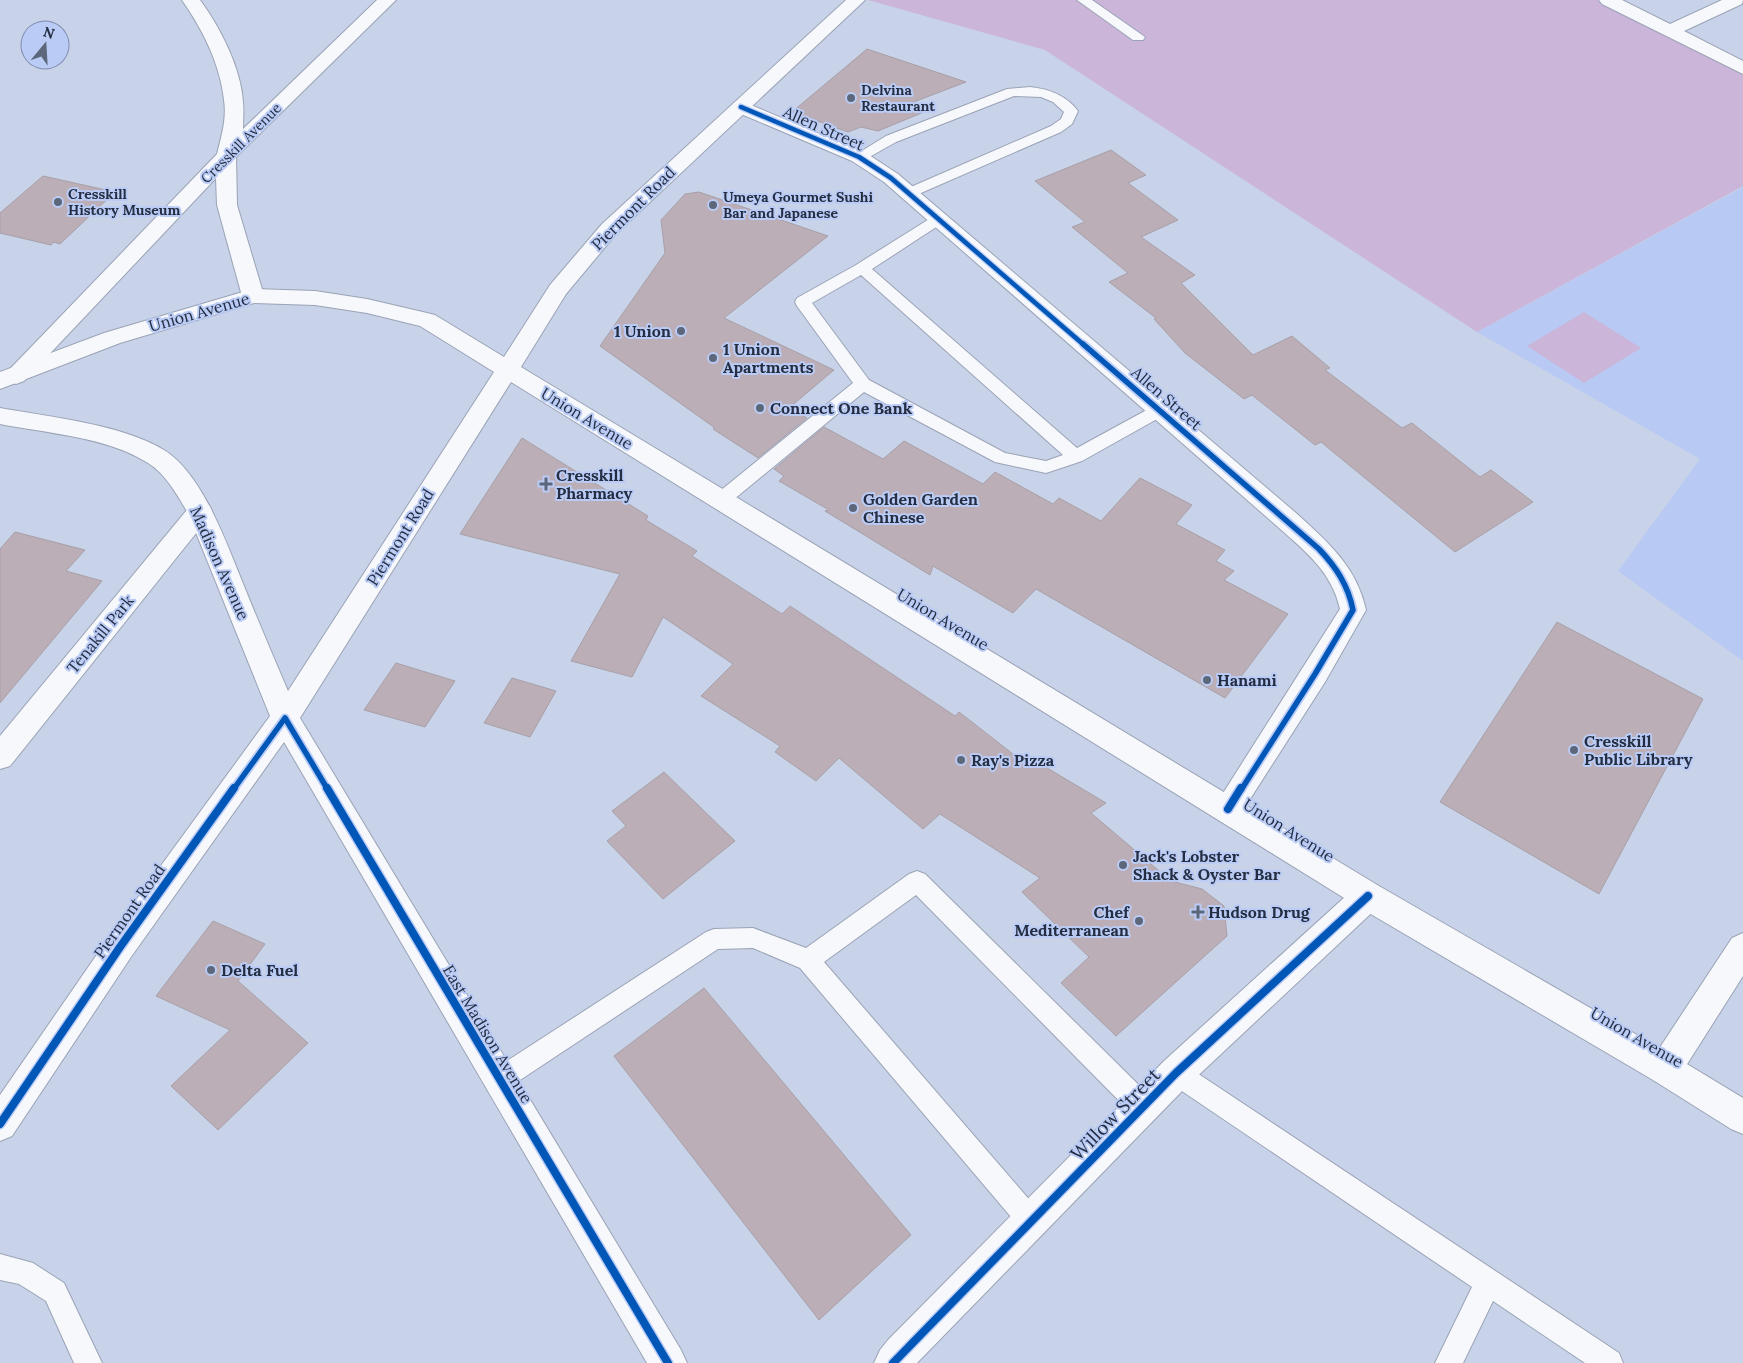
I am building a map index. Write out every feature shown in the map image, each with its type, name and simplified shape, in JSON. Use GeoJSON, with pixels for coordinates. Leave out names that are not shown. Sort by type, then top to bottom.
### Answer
{"type":"FeatureCollection","features":[{"type":"Feature","properties":{"kind":"street"},"geometry":{"type":"LineString","coordinates":[[191,0],[204,18],[224,60],[234,100],[233,129],[226,156],[227,205],[253,296]]}},
{"type":"Feature","properties":{"kind":"street","name":"Cresskill Avenue"},"geometry":{"type":"LineString","coordinates":[[8,378],[226,156],[387,0]]}},
{"type":"Feature","properties":{"kind":"street","name":"Piermont Road"},"geometry":{"type":"LineString","coordinates":[[0,1124],[120,946],[285,718],[558,290],[610,229],[665,175],[856,0]]}},
{"type":"Feature","properties":{"kind":"street"},"geometry":{"type":"LineString","coordinates":[[1608,0],[1743,68]]}},
{"type":"Feature","properties":{"kind":"street"},"geometry":{"type":"LineString","coordinates":[[1670,31],[1736,0]]}},
{"type":"Feature","properties":{"kind":"street","name":"Allen Street"},"geometry":{"type":"LineString","coordinates":[[741,107],[859,156],[891,178],[1328,558],[1346,583],[1352,600],[1353,610],[1315,674],[1228,809]]}},
{"type":"Feature","properties":{"kind":"street","name":"Union Avenue"},"geometry":{"type":"LineString","coordinates":[[8,378],[112,338],[253,296],[315,298],[368,306],[427,320],[1368,896],[1665,1069],[1743,1117]]}},
{"type":"Feature","properties":{"kind":"street","name":"Madison Avenue"},"geometry":{"type":"LineString","coordinates":[[0,416],[87,432],[130,444],[157,457],[178,478],[200,511],[285,718]]}},
{"type":"Feature","properties":{"kind":"street","name":"Tenakill Park"},"geometry":{"type":"LineString","coordinates":[[1,756],[200,511]]}},
{"type":"Feature","properties":{"kind":"street","name":"East Madison Avenue"},"geometry":{"type":"LineString","coordinates":[[285,718],[668,1363]]}},
{"type":"Feature","properties":{"kind":"street","name":"Willow Street"},"geometry":{"type":"LineString","coordinates":[[893,1363],[1176,1073],[1368,896]]}},
{"type":"Feature","properties":{"kind":"street"},"geometry":{"type":"LineString","coordinates":[[1665,1069],[1743,948]]}},
{"type":"Feature","properties":{"kind":"lane"},"geometry":{"type":"LineString","coordinates":[[1083,0],[1138,37]]}},
{"type":"Feature","properties":{"kind":"lane"},"geometry":{"type":"LineString","coordinates":[[859,156],[890,139],[1012,92],[1033,91],[1047,93],[1061,101],[1070,112],[1066,121],[1056,129],[909,193]]}},
{"type":"Feature","properties":{"kind":"lane"},"geometry":{"type":"LineString","coordinates":[[939,219],[862,268],[803,302],[863,384],[1001,458],[1046,467],[1076,456],[1160,410]]}},
{"type":"Feature","properties":{"kind":"lane"},"geometry":{"type":"LineString","coordinates":[[862,268],[1076,456]]}},
{"type":"Feature","properties":{"kind":"lane"},"geometry":{"type":"LineString","coordinates":[[721,500],[863,384]]}},
{"type":"Feature","properties":{"kind":"lane"},"geometry":{"type":"LineString","coordinates":[[808,960],[917,881],[1143,1107]]}},
{"type":"Feature","properties":{"kind":"lane"},"geometry":{"type":"LineString","coordinates":[[499,1080],[714,939],[753,938],[808,960],[1031,1221]]}},
{"type":"Feature","properties":{"kind":"lane"},"geometry":{"type":"LineString","coordinates":[[1176,1073],[1609,1363]]}},
{"type":"Feature","properties":{"kind":"lane"},"geometry":{"type":"LineString","coordinates":[[0,1267],[24,1272],[56,1292],[88,1363]]}},
{"type":"Feature","properties":{"kind":"lane"},"geometry":{"type":"LineString","coordinates":[[1448,1363],[1488,1282]]}},
{"type":"Feature","properties":{"kind":"shaded area"},"geometry":{"type":"Polygon","coordinates":[[[868,0],[1623,0],[1743,60],[1743,186],[1477,332],[1045,50],[868,0]]]}},
{"type":"Feature","properties":{"kind":"shaded area"},"geometry":{"type":"Polygon","coordinates":[[[1743,187],[1743,661],[1618,571],[1700,459],[1477,332],[1743,187]]]}},
{"type":"Feature","properties":{"kind":"shaded area"},"geometry":{"type":"Polygon","coordinates":[[[1584,312],[1641,348],[1584,383],[1527,346],[1584,312]]]}},
{"type":"Feature","properties":{"kind":"building"},"geometry":{"type":"Polygon","coordinates":[[[867,49],[966,82],[911,103],[931,109],[878,131],[861,127],[848,132],[792,112],[867,49]]]}},
{"type":"Feature","properties":{"kind":"building"},"geometry":{"type":"Polygon","coordinates":[[[1111,150],[1146,175],[1128,183],[1178,220],[1141,237],[1195,275],[1181,283],[1253,355],[1292,336],[1330,368],[1325,370],[1402,428],[1412,423],[1480,477],[1491,470],[1533,502],[1455,552],[1321,442],[1315,445],[1252,395],[1244,399],[1185,353],[1154,319],[1156,318],[1109,282],[1128,273],[1072,227],[1085,222],[1035,181],[1111,150]]]}},
{"type":"Feature","properties":{"kind":"building","name":"Cresskill History Museum"},"geometry":{"type":"Polygon","coordinates":[[[43,176],[115,192],[60,244],[54,242],[51,245],[0,233],[0,213],[43,176]]]}},
{"type":"Feature","properties":{"kind":"building","name":"1 Union"},"geometry":{"type":"Polygon","coordinates":[[[699,192],[828,236],[724,318],[834,370],[789,408],[807,418],[758,458],[713,429],[715,428],[600,346],[665,253],[661,220],[685,194],[699,192]]]}},
{"type":"Feature","properties":{"kind":"building"},"geometry":{"type":"Polygon","coordinates":[[[824,427],[883,459],[904,441],[983,484],[995,472],[1053,504],[1059,498],[1101,521],[1140,478],[1192,505],[1176,524],[1225,550],[1216,561],[1234,571],[1224,580],[1288,614],[1225,698],[1036,589],[1013,613],[933,566],[930,575],[825,511],[829,510],[779,481],[784,476],[774,469],[824,427]]]}},
{"type":"Feature","properties":{"kind":"building"},"geometry":{"type":"Polygon","coordinates":[[[522,438],[648,516],[646,520],[697,551],[692,556],[782,614],[790,606],[955,716],[959,712],[1022,761],[1027,756],[1106,803],[1091,813],[1171,881],[1202,889],[1224,906],[1227,936],[1116,1036],[1061,983],[1089,957],[1022,892],[1040,878],[940,814],[923,829],[839,758],[816,781],[775,752],[780,746],[701,696],[733,664],[663,617],[632,677],[571,661],[620,574],[460,534],[522,438]]]}},
{"type":"Feature","properties":{"kind":"building"},"geometry":{"type":"Polygon","coordinates":[[[15,532],[85,550],[66,571],[102,581],[0,703],[0,549],[15,532]]]}},
{"type":"Feature","properties":{"kind":"building","name":"Cresskill Public Library"},"geometry":{"type":"Polygon","coordinates":[[[1557,622],[1703,699],[1599,894],[1440,802],[1557,622]]]}},
{"type":"Feature","properties":{"kind":"building"},"geometry":{"type":"Polygon","coordinates":[[[396,663],[455,681],[425,727],[364,710],[396,663]]]}},
{"type":"Feature","properties":{"kind":"building"},"geometry":{"type":"Polygon","coordinates":[[[512,678],[556,691],[530,737],[484,723],[512,678]]]}},
{"type":"Feature","properties":{"kind":"building"},"geometry":{"type":"Polygon","coordinates":[[[664,772],[735,841],[663,899],[607,841],[626,826],[612,811],[664,772]]]}},
{"type":"Feature","properties":{"kind":"building"},"geometry":{"type":"Polygon","coordinates":[[[213,921],[265,944],[238,981],[308,1043],[218,1130],[171,1086],[230,1030],[156,996],[213,921]]]}},
{"type":"Feature","properties":{"kind":"building"},"geometry":{"type":"Polygon","coordinates":[[[704,988],[911,1235],[819,1320],[614,1056],[704,988]]]}},
{"type":"Feature","properties":{"kind":"cycle path"},"geometry":{"type":"LineString","coordinates":[[741,107],[859,157],[891,178],[1287,520],[1329,559],[1345,583],[1353,610],[1315,674],[1228,809]]}},
{"type":"Feature","properties":{"kind":"cycle path"},"geometry":{"type":"LineString","coordinates":[[0,1124],[120,947],[285,718],[668,1363]]}},
{"type":"Feature","properties":{"kind":"cycle path"},"geometry":{"type":"LineString","coordinates":[[893,1363],[1176,1073],[1368,896]]}},
{"type":"Feature","properties":{"kind":"place","name":"Delvina Restaurant"},"geometry":{"type":"Point","coordinates":[851,98]}},
{"type":"Feature","properties":{"kind":"place","name":"Cresskill History Museum"},"geometry":{"type":"Point","coordinates":[58,202]}},
{"type":"Feature","properties":{"kind":"place","name":"Umeya Gourmet Sushi Bar and Japanese"},"geometry":{"type":"Point","coordinates":[713,205]}},
{"type":"Feature","properties":{"kind":"place","name":"1 Union"},"geometry":{"type":"Point","coordinates":[681,331]}},
{"type":"Feature","properties":{"kind":"place","name":"1 Union Apartments"},"geometry":{"type":"Point","coordinates":[713,358]}},
{"type":"Feature","properties":{"kind":"place","name":"Connect One Bank"},"geometry":{"type":"Point","coordinates":[760,408]}},
{"type":"Feature","properties":{"kind":"place","name":"Cresskill Pharmacy"},"geometry":{"type":"Point","coordinates":[546,484]}},
{"type":"Feature","properties":{"kind":"place","name":"Golden Garden Chinese"},"geometry":{"type":"Point","coordinates":[853,508]}},
{"type":"Feature","properties":{"kind":"place","name":"Hanami"},"geometry":{"type":"Point","coordinates":[1207,680]}},
{"type":"Feature","properties":{"kind":"place","name":"Cresskill Public Library"},"geometry":{"type":"Point","coordinates":[1574,750]}},
{"type":"Feature","properties":{"kind":"place","name":"Ray's Pizza"},"geometry":{"type":"Point","coordinates":[961,760]}},
{"type":"Feature","properties":{"kind":"place","name":"Jack's Lobster Shack & Oyster Bar"},"geometry":{"type":"Point","coordinates":[1123,865]}},
{"type":"Feature","properties":{"kind":"place","name":"Hudson Drug"},"geometry":{"type":"Point","coordinates":[1198,912]}},
{"type":"Feature","properties":{"kind":"place","name":"Chef Mediterranean"},"geometry":{"type":"Point","coordinates":[1139,921]}},
{"type":"Feature","properties":{"kind":"place","name":"Delta Fuel"},"geometry":{"type":"Point","coordinates":[211,970]}}]}
